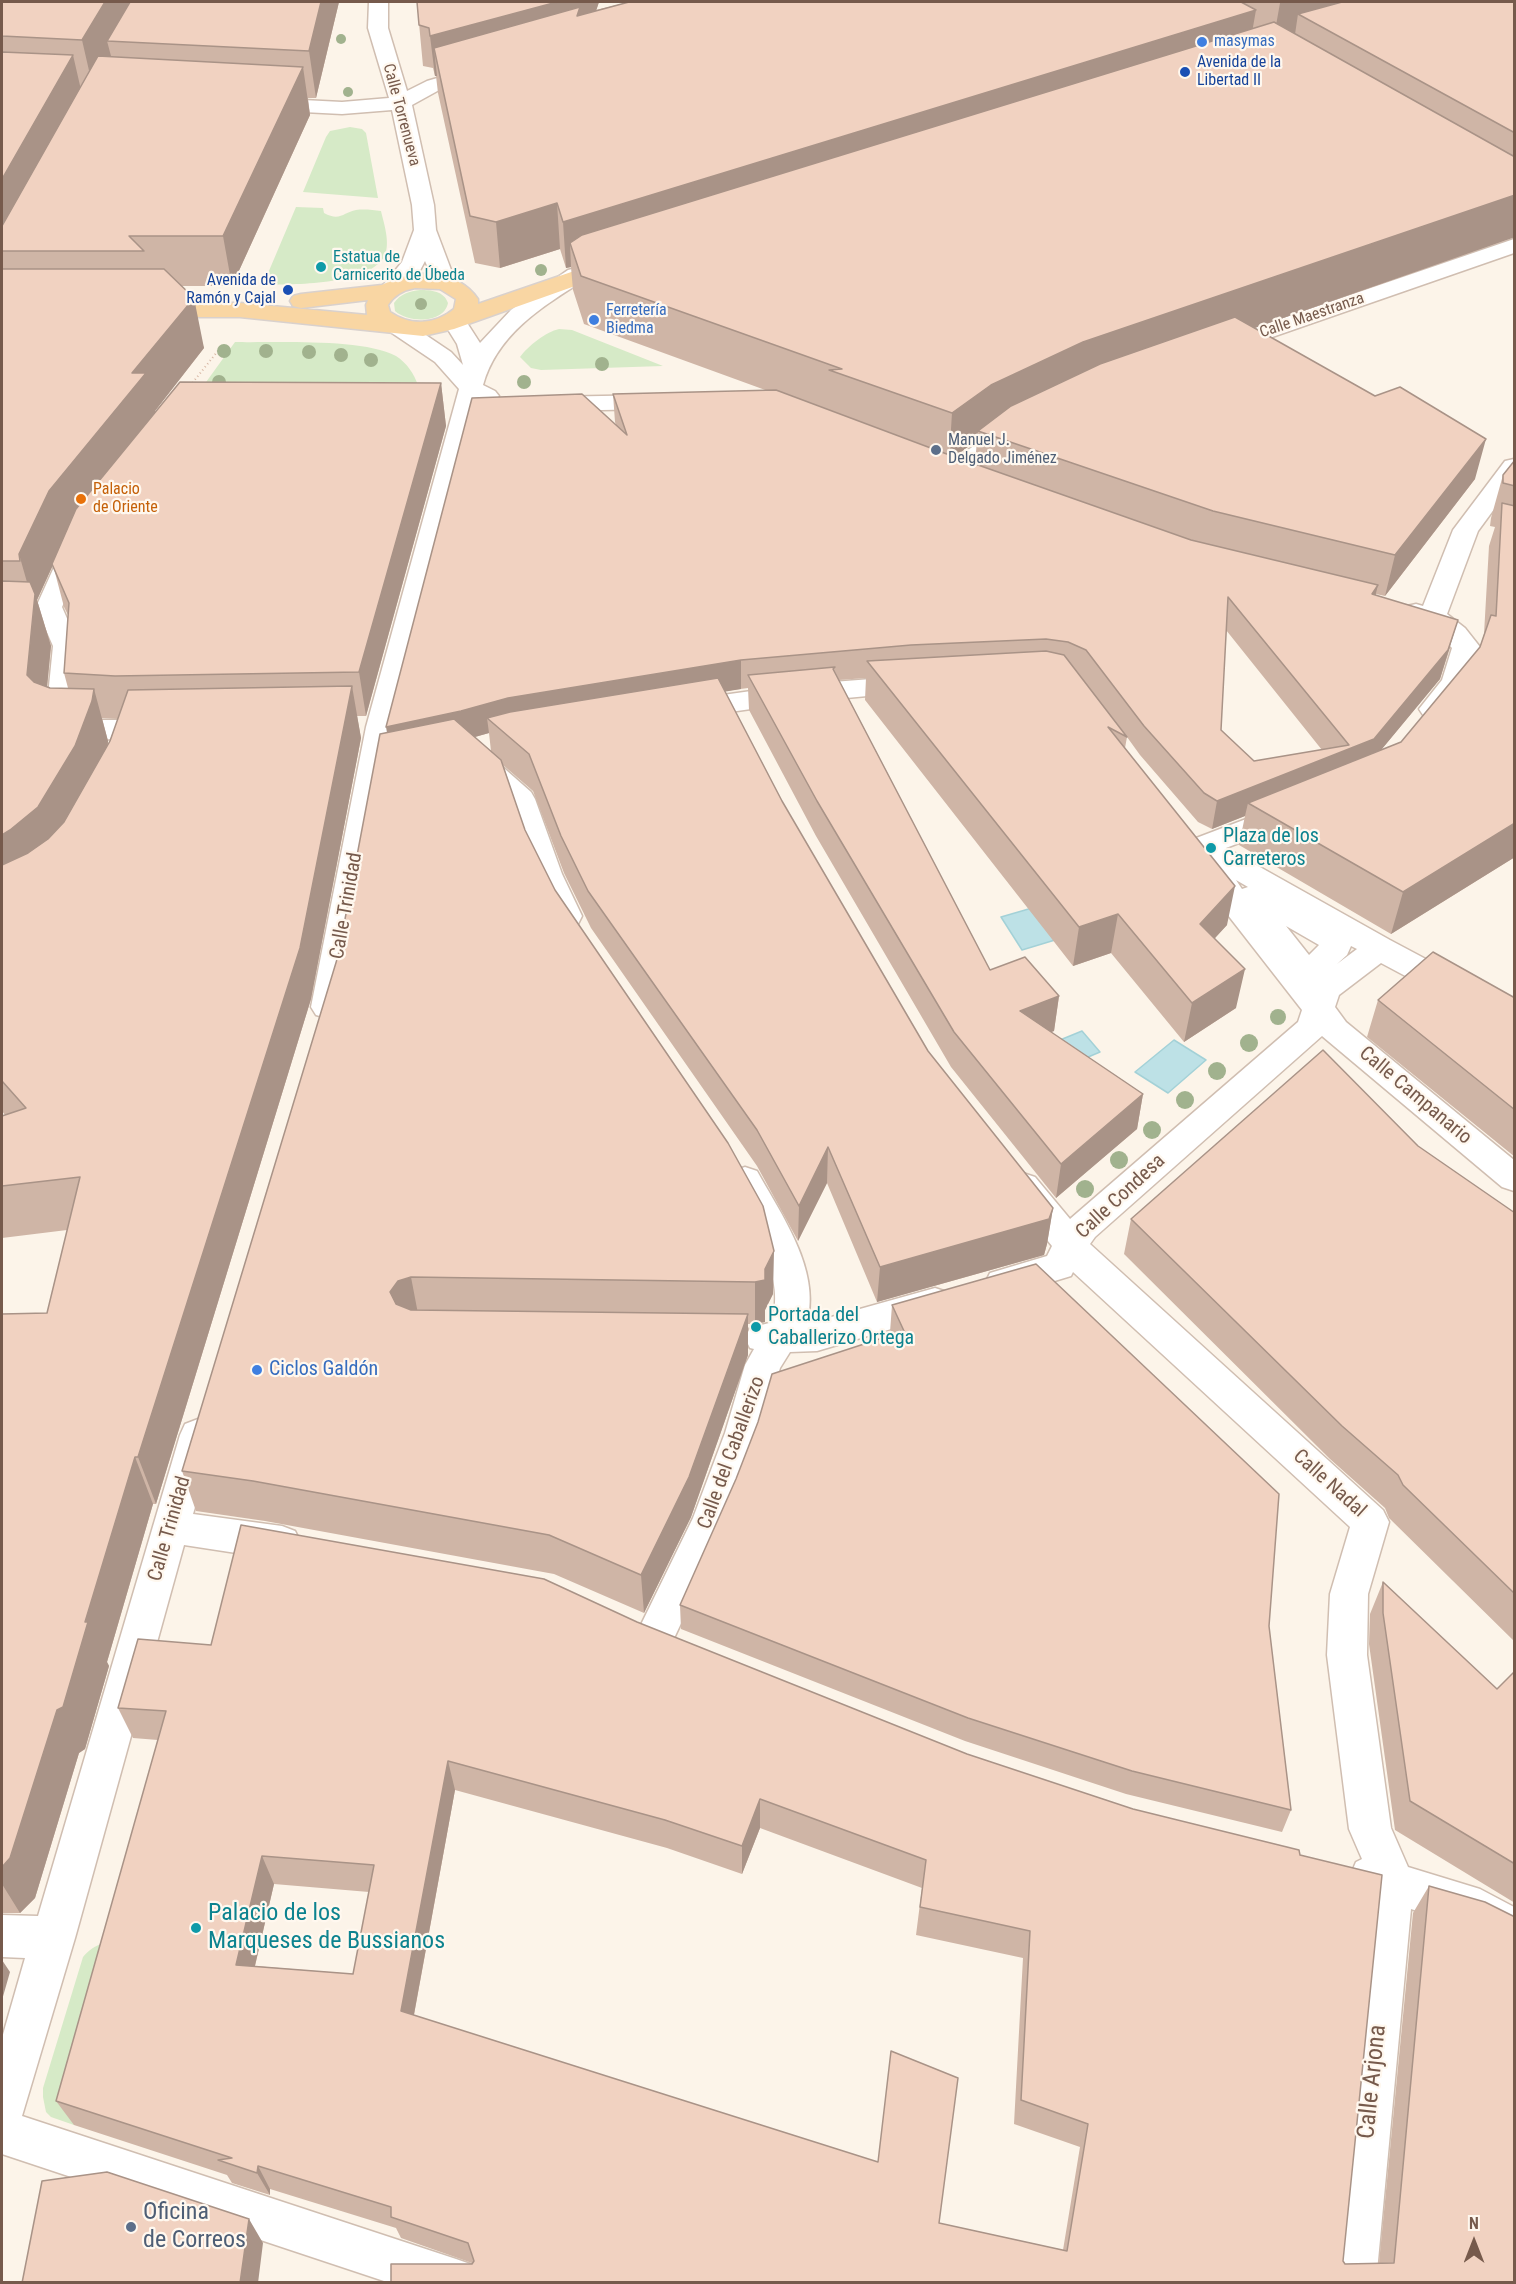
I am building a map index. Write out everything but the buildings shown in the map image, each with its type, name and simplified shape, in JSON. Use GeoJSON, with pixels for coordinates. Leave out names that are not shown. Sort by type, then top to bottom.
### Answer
{"type":"FeatureCollection","features":[{"type":"Feature","properties":{"kind":"main road"},"geometry":{"type":"LineString","coordinates":[[133,310],[240,310],[424,328],[456,319],[576,275],[639,256]]}},
{"type":"Feature","properties":{"kind":"main road"},"geometry":{"type":"LineString","coordinates":[[240,310],[282,302],[389,290],[417,281],[450,285],[533,282],[576,275]]}},
{"type":"Feature","properties":{"kind":"main road"},"geometry":{"type":"LineString","coordinates":[[450,285],[463,292],[467,300],[465,310],[456,319]]}},
{"type":"Feature","properties":{"kind":"main road"},"geometry":{"type":"LineString","coordinates":[[389,290],[380,299],[377,309],[381,316],[395,325]]}},
{"type":"Feature","properties":{"kind":"street","name":"Calle Torrenueva"},"geometry":{"type":"LineString","coordinates":[[378,2],[378,28],[401,103],[423,205],[425,230],[450,285]]}},
{"type":"Feature","properties":{"kind":"street"},"geometry":{"type":"LineString","coordinates":[[249,104],[342,108],[401,103],[434,85],[500,66]]}},
{"type":"Feature","properties":{"kind":"street","name":"Calle Torrenueva"},"geometry":{"type":"LineString","coordinates":[[389,290],[405,277],[416,262],[425,230]]}},
{"type":"Feature","properties":{"kind":"street","name":"Calle Maestranza"},"geometry":{"type":"LineString","coordinates":[[1196,357],[1515,246]]}},
{"type":"Feature","properties":{"kind":"street","name":"Calle Trinidad"},"geometry":{"type":"LineString","coordinates":[[319,1034],[387,767],[369,728],[462,395],[486,347],[508,324],[541,298],[576,275]]}},
{"type":"Feature","properties":{"kind":"street"},"geometry":{"type":"LineString","coordinates":[[456,319],[469,344],[462,395]]}},
{"type":"Feature","properties":{"kind":"street"},"geometry":{"type":"LineString","coordinates":[[395,325],[437,352],[462,395]]}},
{"type":"Feature","properties":{"kind":"street"},"geometry":{"type":"LineString","coordinates":[[462,395],[516,403],[677,401]]}},
{"type":"Feature","properties":{"kind":"street"},"geometry":{"type":"LineString","coordinates":[[953,474],[997,440],[1028,424]]}},
{"type":"Feature","properties":{"kind":"street"},"geometry":{"type":"LineString","coordinates":[[1433,615],[1466,530],[1515,466]]}},
{"type":"Feature","properties":{"kind":"street"},"geometry":{"type":"LineString","coordinates":[[89,530],[74,549],[49,608],[66,646],[59,726],[125,743],[182,729]]}},
{"type":"Feature","properties":{"kind":"street"},"geometry":{"type":"LineString","coordinates":[[1466,530],[1495,537]]}},
{"type":"Feature","properties":{"kind":"street"},"geometry":{"type":"LineString","coordinates":[[1387,608],[1433,615],[1452,630],[1466,647],[1455,682],[1413,733]]}},
{"type":"Feature","properties":{"kind":"street"},"geometry":{"type":"LineString","coordinates":[[24,624],[55,624]]}},
{"type":"Feature","properties":{"kind":"street"},"geometry":{"type":"LineString","coordinates":[[661,713],[794,694],[931,684]]}},
{"type":"Feature","properties":{"kind":"street"},"geometry":{"type":"LineString","coordinates":[[728,702],[744,733]]}},
{"type":"Feature","properties":{"kind":"street"},"geometry":{"type":"LineString","coordinates":[[501,741],[461,752],[521,799],[547,874],[563,909],[583,943]]}},
{"type":"Feature","properties":{"kind":"street"},"geometry":{"type":"LineString","coordinates":[[1194,839],[1306,806]]}},
{"type":"Feature","properties":{"kind":"street"},"geometry":{"type":"LineString","coordinates":[[1194,839],[1379,948],[1515,1020]]}},
{"type":"Feature","properties":{"kind":"street"},"geometry":{"type":"LineString","coordinates":[[1194,839],[1235,903],[1319,1010]]}},
{"type":"Feature","properties":{"kind":"street"},"geometry":{"type":"LineString","coordinates":[[1319,1010],[1326,989],[1379,948]]}},
{"type":"Feature","properties":{"kind":"street","name":"Calle Campanario"},"geometry":{"type":"LineString","coordinates":[[1319,1010],[1335,1030],[1515,1178]]}},
{"type":"Feature","properties":{"kind":"street","name":"Calle Condesa"},"geometry":{"type":"LineString","coordinates":[[753,1338],[818,1336],[1059,1266],[1083,1227],[1311,1028],[1319,1010]]}},
{"type":"Feature","properties":{"kind":"street","name":"Calle del Caballerizo"},"geometry":{"type":"LineString","coordinates":[[655,1639],[711,1519],[743,1433],[763,1365],[753,1338],[790,1320],[793,1296],[782,1247],[729,1157]]}},
{"type":"Feature","properties":{"kind":"street"},"geometry":{"type":"LineString","coordinates":[[1002,1160],[1071,1244]]}},
{"type":"Feature","properties":{"kind":"street","name":"Calle Nadal"},"geometry":{"type":"LineString","coordinates":[[1071,1244],[1084,1261],[1370,1522],[1349,1594],[1347,1654],[1370,1828],[1393,1881]]}},
{"type":"Feature","properties":{"kind":"street","name":"Calle Trinidad"},"geometry":{"type":"LineString","coordinates":[[2,2110],[54,1938],[170,1527],[207,1405]]}},
{"type":"Feature","properties":{"kind":"street"},"geometry":{"type":"LineString","coordinates":[[170,1527],[311,1548]]}},
{"type":"Feature","properties":{"kind":"street"},"geometry":{"type":"LineString","coordinates":[[1334,1867],[1393,1881],[1480,1910],[1515,1930]]}},
{"type":"Feature","properties":{"kind":"street","name":"Calle Arjona"},"geometry":{"type":"LineString","coordinates":[[1353,2283],[1393,1881]]}},
{"type":"Feature","properties":{"kind":"street"},"geometry":{"type":"LineString","coordinates":[[2,1936],[54,1938]]}},
{"type":"Feature","properties":{"kind":"street"},"geometry":{"type":"LineString","coordinates":[[2,2132],[456,2283]]}},
{"type":"Feature","properties":{"kind":"path"},"geometry":{"type":"LineString","coordinates":[[190,387],[226,342]]}},
{"type":"Feature","properties":{"kind":"green space"},"geometry":{"type":"Polygon","coordinates":[[[350,127],[362,129],[366,133],[378,198],[303,192],[330,131],[350,127]]]}},
{"type":"Feature","properties":{"kind":"green space"},"geometry":{"type":"Polygon","coordinates":[[[296,207],[323,208],[324,213],[334,217],[356,210],[381,211],[387,240],[384,257],[375,266],[346,278],[328,282],[263,285],[296,207]]]}},
{"type":"Feature","properties":{"kind":"green space"},"geometry":{"type":"Polygon","coordinates":[[[420,290],[433,291],[443,296],[448,303],[445,310],[440,315],[425,319],[408,318],[395,311],[394,303],[399,297],[420,290]]]}},
{"type":"Feature","properties":{"kind":"green space"},"geometry":{"type":"Polygon","coordinates":[[[559,329],[572,330],[663,366],[541,370],[531,368],[520,357],[538,340],[559,329]]]}},
{"type":"Feature","properties":{"kind":"green space"},"geometry":{"type":"Polygon","coordinates":[[[235,342],[341,344],[381,350],[404,362],[418,385],[196,396],[235,342]]]}},
{"type":"Feature","properties":{"kind":"green space"},"geometry":{"type":"Polygon","coordinates":[[[124,1938],[74,2125],[51,2117],[46,2112],[43,2088],[83,1957],[97,1946],[124,1938]]]}},
{"type":"Feature","properties":{"kind":"water"},"geometry":{"type":"Polygon","coordinates":[[[1032,908],[1055,940],[1022,950],[1001,917],[1032,908]]]}},
{"type":"Feature","properties":{"kind":"water"},"geometry":{"type":"Polygon","coordinates":[[[1082,1031],[1100,1052],[1055,1071],[1038,1049],[1082,1031]]]}},
{"type":"Feature","properties":{"kind":"water"},"geometry":{"type":"Polygon","coordinates":[[[1174,1040],[1206,1060],[1168,1093],[1135,1072],[1174,1040]]]}},
{"type":"Feature","properties":{"kind":"place","name":"masymas"},"geometry":{"type":"Point","coordinates":[1202,42]}},
{"type":"Feature","properties":{"kind":"place","name":"Avenida de la Libertad II"},"geometry":{"type":"Point","coordinates":[1185,72]}},
{"type":"Feature","properties":{"kind":"place","name":"Estatua de Carnicerito de Úbeda"},"geometry":{"type":"Point","coordinates":[321,267]}},
{"type":"Feature","properties":{"kind":"place","name":"Avenida de Ramón y Cajal"},"geometry":{"type":"Point","coordinates":[288,290]}},
{"type":"Feature","properties":{"kind":"place","name":"Ferretería Biedma"},"geometry":{"type":"Point","coordinates":[594,320]}},
{"type":"Feature","properties":{"kind":"place","name":"Manuel J. Delgado Jiménez"},"geometry":{"type":"Point","coordinates":[936,450]}},
{"type":"Feature","properties":{"kind":"place","name":"Palacio de Oriente"},"geometry":{"type":"Point","coordinates":[81,499]}},
{"type":"Feature","properties":{"kind":"place","name":"Plaza de los Carreteros"},"geometry":{"type":"Point","coordinates":[1211,848]}},
{"type":"Feature","properties":{"kind":"place","name":"Portada del Caballerizo Ortega"},"geometry":{"type":"Point","coordinates":[756,1327]}},
{"type":"Feature","properties":{"kind":"place","name":"Ciclos Galdón"},"geometry":{"type":"Point","coordinates":[257,1370]}},
{"type":"Feature","properties":{"kind":"place","name":"Palacio de los Marqueses de Bussianos"},"geometry":{"type":"Point","coordinates":[196,1928]}},
{"type":"Feature","properties":{"kind":"place","name":"Oficina de Correos"},"geometry":{"type":"Point","coordinates":[131,2227]}}]}
